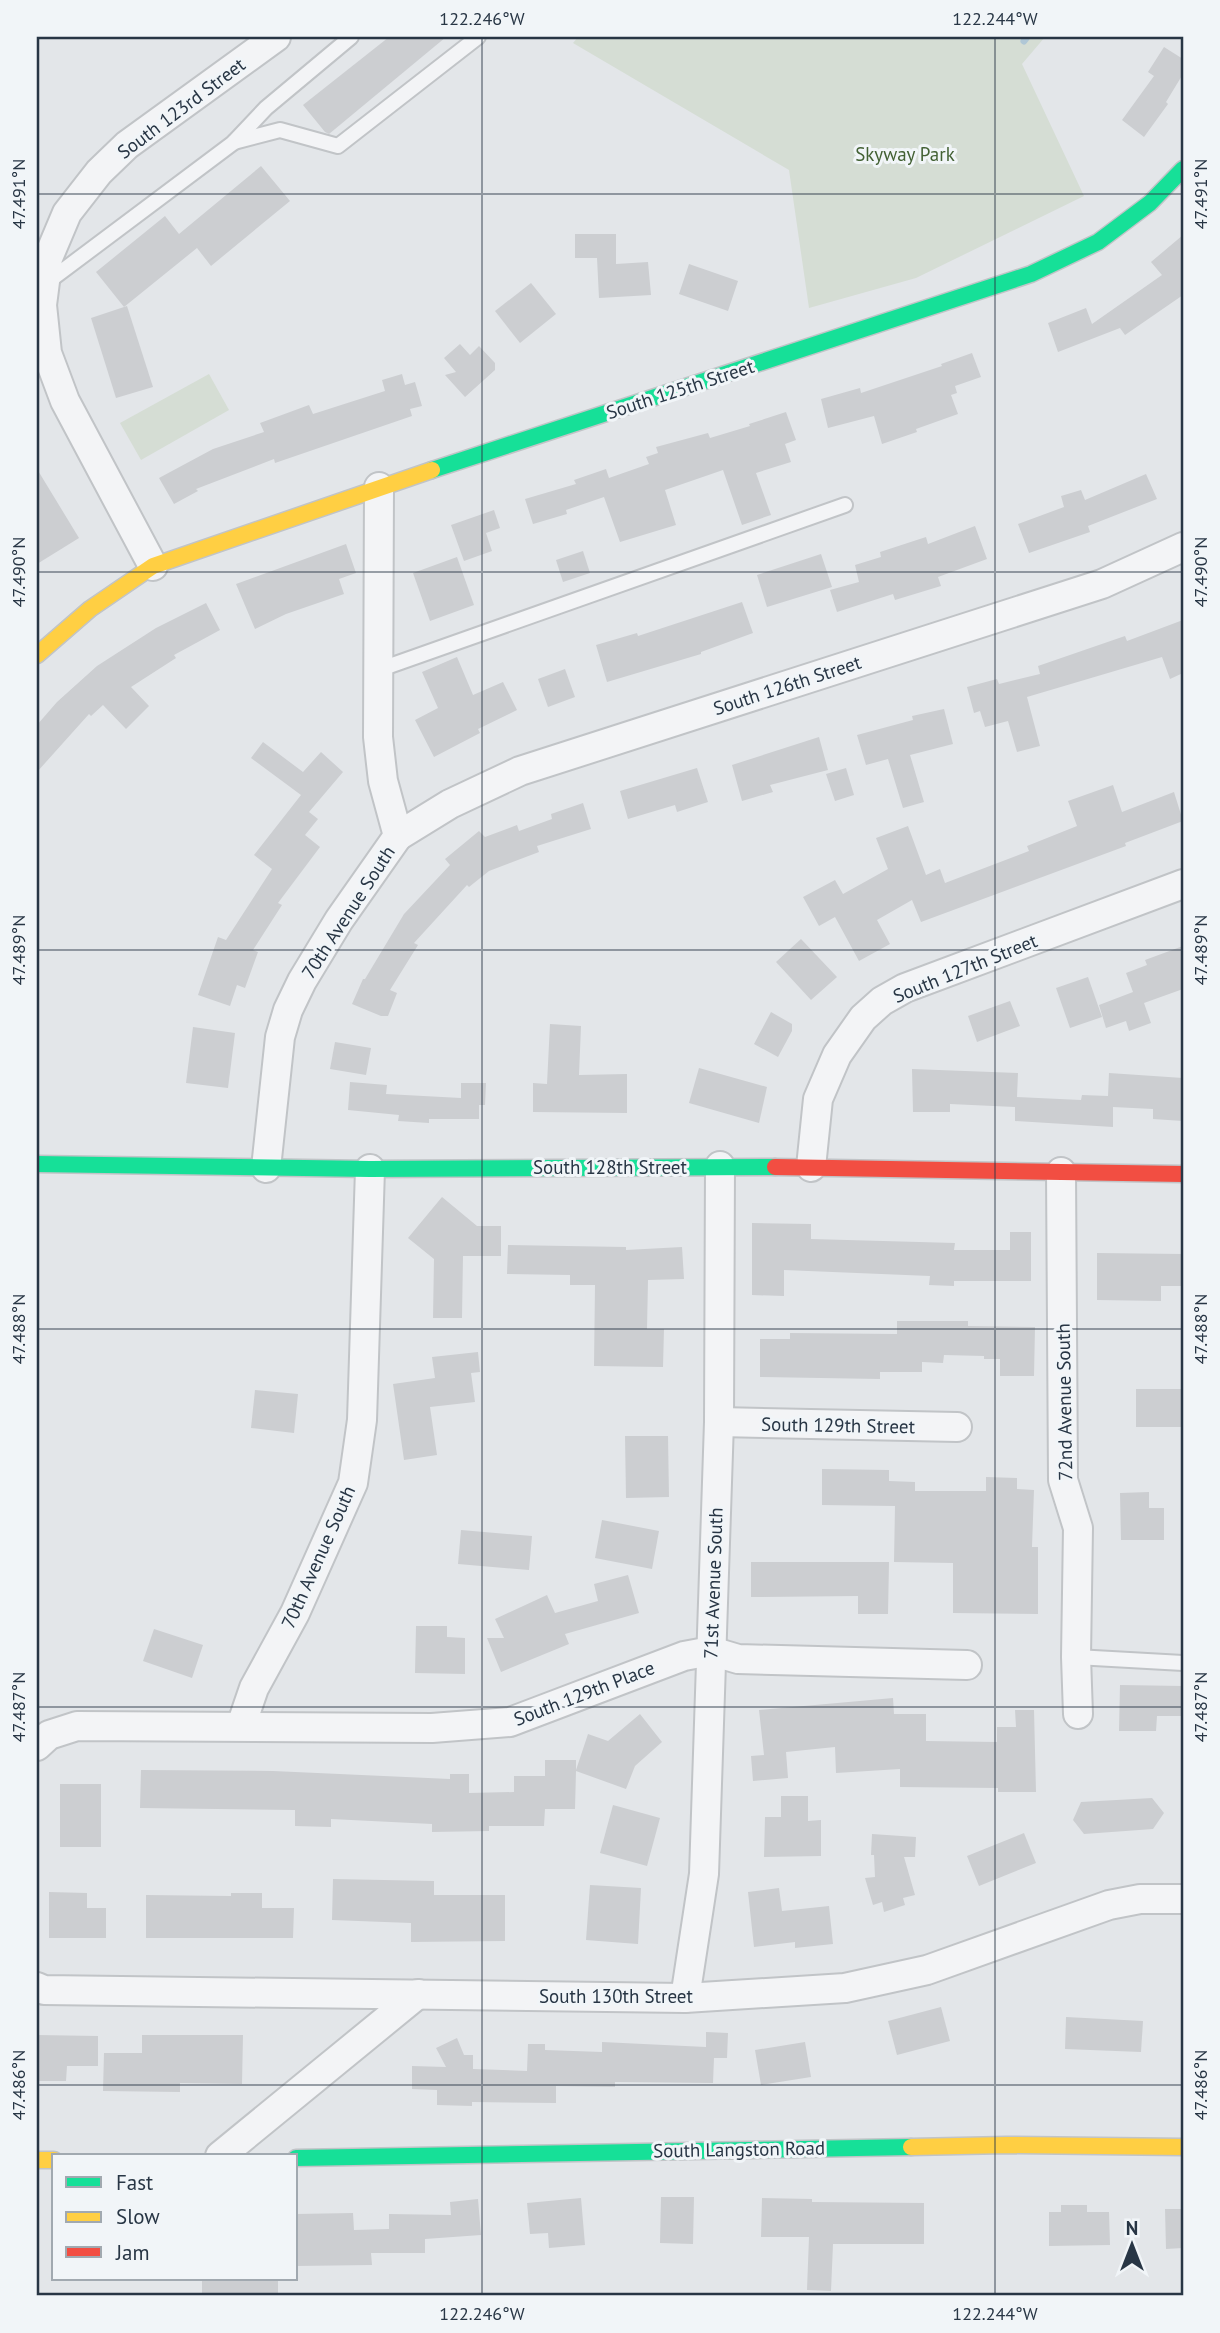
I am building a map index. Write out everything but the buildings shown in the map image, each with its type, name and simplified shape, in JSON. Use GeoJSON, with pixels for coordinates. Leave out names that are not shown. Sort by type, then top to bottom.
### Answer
{"type":"FeatureCollection","features":[{"type":"Feature","properties":{"kind":"street","name":"South 123rd Street"},"geometry":{"type":"LineString","coordinates":[[153,566],[65,401],[47,353],[42,305],[43,268],[67,213],[99,173],[127,145],[276,37]]}},
{"type":"Feature","properties":{"kind":"street","name":"South 125th Street"},"geometry":{"type":"LineString","coordinates":[[37,655],[90,609],[153,566],[379,487],[1031,274],[1098,243],[1150,203],[1183,169]]}},
{"type":"Feature","properties":{"kind":"street","name":"70th Avenue South"},"geometry":{"type":"LineString","coordinates":[[266,1168],[280,1037],[288,1010],[302,981],[339,920],[398,836],[383,781],[378,737],[379,487]]}},
{"type":"Feature","properties":{"kind":"street","name":"South 126th Street"},"geometry":{"type":"LineString","coordinates":[[398,836],[450,804],[520,771],[1102,584],[1183,547]]}},
{"type":"Feature","properties":{"kind":"street","name":"South 127th Street"},"geometry":{"type":"LineString","coordinates":[[811,1167],[818,1099],[832,1066],[863,1018],[882,1001],[905,988],[1183,884]]}},
{"type":"Feature","properties":{"kind":"street","name":"South 128th Street"},"geometry":{"type":"LineString","coordinates":[[37,1164],[370,1169],[720,1166],[1183,1174]]}},
{"type":"Feature","properties":{"kind":"street","name":"71st Avenue South"},"geometry":{"type":"LineString","coordinates":[[685,1998],[704,1874],[719,1422],[720,1166]]}},
{"type":"Feature","properties":{"kind":"street","name":"70th Avenue South"},"geometry":{"type":"LineString","coordinates":[[242,1726],[254,1688],[295,1613],[353,1483],[362,1420],[370,1169]]}},
{"type":"Feature","properties":{"kind":"street","name":"72nd Avenue South"},"geometry":{"type":"LineString","coordinates":[[1062,1172],[1063,1480],[1078,1528],[1078,1714]]}},
{"type":"Feature","properties":{"kind":"street","name":"South 129th Street"},"geometry":{"type":"LineString","coordinates":[[719,1422],[957,1427]]}},
{"type":"Feature","properties":{"kind":"street","name":"South 129th Place"},"geometry":{"type":"LineString","coordinates":[[37,1746],[49,1735],[77,1726],[432,1728],[510,1722],[684,1656],[711,1651],[738,1659],[967,1665]]}},
{"type":"Feature","properties":{"kind":"street","name":"South 130th Street"},"geometry":{"type":"LineString","coordinates":[[37,1987],[44,1990],[685,1998],[845,1988],[927,1970],[1110,1905],[1140,1899],[1183,1899]]}},
{"type":"Feature","properties":{"kind":"street"},"geometry":{"type":"LineString","coordinates":[[222,2154],[418,1994]]}},
{"type":"Feature","properties":{"kind":"street","name":"South Langston Road"},"geometry":{"type":"LineString","coordinates":[[298,2158],[1007,2145],[1183,2147]]}},
{"type":"Feature","properties":{"kind":"lane"},"geometry":{"type":"LineString","coordinates":[[43,268],[233,143],[265,108],[351,37]]}},
{"type":"Feature","properties":{"kind":"lane"},"geometry":{"type":"LineString","coordinates":[[233,143],[280,130],[338,146],[478,37]]}},
{"type":"Feature","properties":{"kind":"lane"},"geometry":{"type":"LineString","coordinates":[[378,670],[845,505]]}},
{"type":"Feature","properties":{"kind":"lane"},"geometry":{"type":"LineString","coordinates":[[1076,1657],[1183,1663]]}},
{"type":"Feature","properties":{"kind":"green space","name":"Skyway Park"},"geometry":{"type":"Polygon","coordinates":[[[578,37],[1045,37],[1022,64],[1084,196],[916,278],[809,308],[789,170],[573,43],[578,37]]]}},
{"type":"Feature","properties":{"kind":"green space"},"geometry":{"type":"Polygon","coordinates":[[[209,374],[229,410],[141,460],[120,423],[209,374]]]}},
{"type":"Feature","properties":{"kind":"waterway"},"geometry":{"type":"LineString","coordinates":[[1024,41],[1027,37]]}},
{"type":"Feature","properties":{"kind":"traffic: fast"},"geometry":{"type":"LineString","coordinates":[[432,470],[1031,274],[1098,242],[1150,203],[1183,169]]}},
{"type":"Feature","properties":{"kind":"traffic: fast"},"geometry":{"type":"LineString","coordinates":[[37,1164],[370,1169],[775,1167]]}},
{"type":"Feature","properties":{"kind":"traffic: fast"},"geometry":{"type":"LineString","coordinates":[[298,2158],[911,2147]]}},
{"type":"Feature","properties":{"kind":"traffic: slow"},"geometry":{"type":"LineString","coordinates":[[37,655],[90,609],[153,566],[432,470]]}},
{"type":"Feature","properties":{"kind":"traffic: slow"},"geometry":{"type":"LineString","coordinates":[[911,2147],[1183,2147]]}},
{"type":"Feature","properties":{"kind":"traffic: slow"},"geometry":{"type":"LineString","coordinates":[[37,2160],[52,2160]]}},
{"type":"Feature","properties":{"kind":"traffic: jam"},"geometry":{"type":"LineString","coordinates":[[775,1167],[1183,1174]]}}]}
